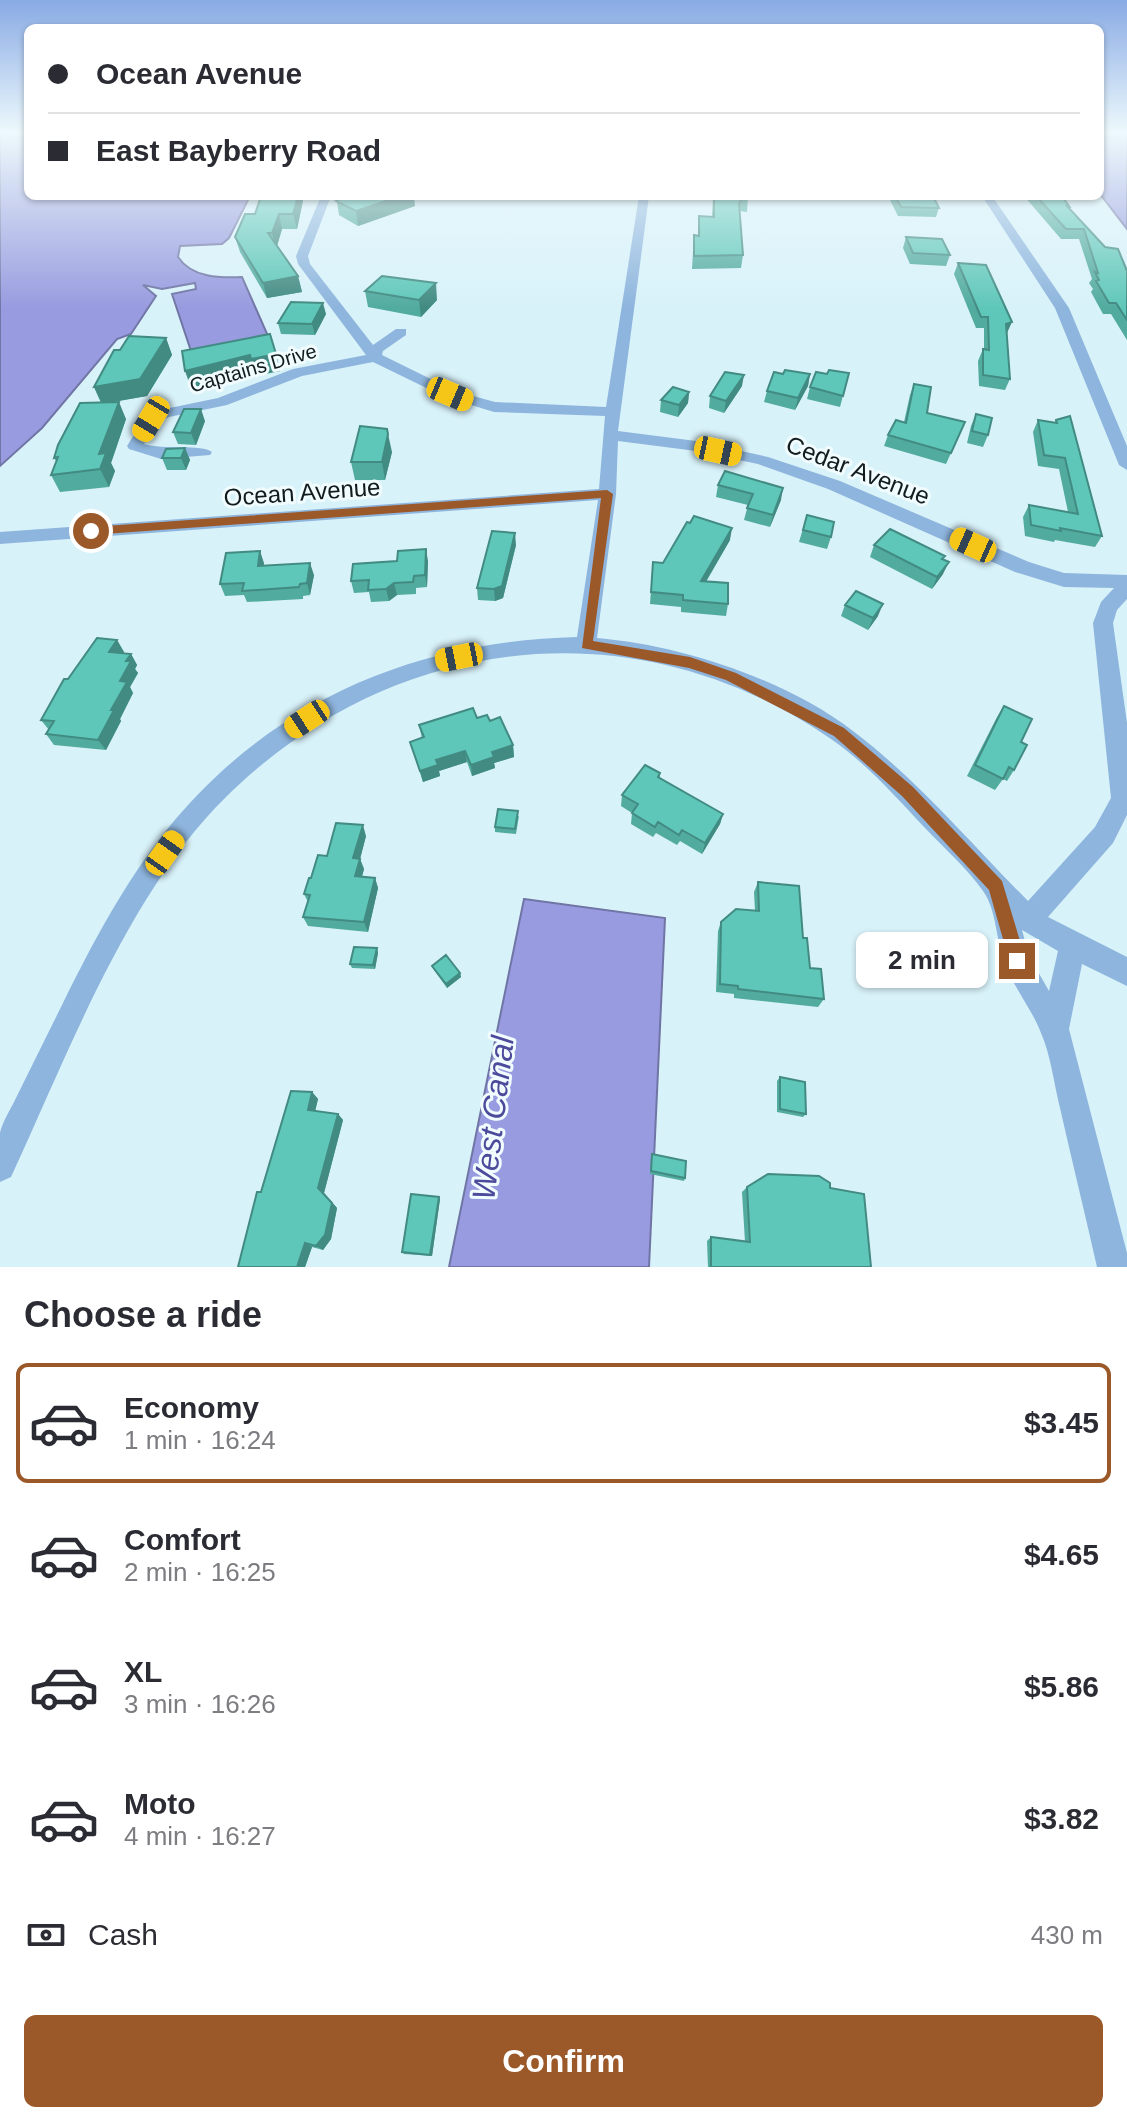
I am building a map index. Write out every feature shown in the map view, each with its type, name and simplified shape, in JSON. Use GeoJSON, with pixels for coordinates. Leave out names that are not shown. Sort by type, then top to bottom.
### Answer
{"type":"FeatureCollection","features":[{"type":"Feature","properties":{"kind":"street"},"geometry":{"type":"LineString","coordinates":[[326,200],[326,213],[302,256],[304,264],[375,357],[450,394],[480,404],[613,412]]}},
{"type":"Feature","properties":{"kind":"street"},"geometry":{"type":"LineString","coordinates":[[586,644],[607,494],[610,435],[643,200]]}},
{"type":"Feature","properties":{"kind":"street"},"geometry":{"type":"LineString","coordinates":[[990,200],[1062,308],[1127,465]]}},
{"type":"Feature","properties":{"kind":"street"},"geometry":{"type":"LineString","coordinates":[[375,357],[376,349],[401,332]]}},
{"type":"Feature","properties":{"kind":"street","name":"Captains Drive"},"geometry":{"type":"LineString","coordinates":[[204,452],[161,454],[135,446],[151,419],[165,413],[222,402],[298,372],[375,357]]}},
{"type":"Feature","properties":{"kind":"street","name":"Cedar Avenue"},"geometry":{"type":"LineString","coordinates":[[610,435],[696,446],[762,460],[834,485],[1022,567],[1064,580],[1127,584]]}},
{"type":"Feature","properties":{"kind":"street","name":"Ocean Avenue"},"geometry":{"type":"LineString","coordinates":[[0,538],[607,494]]}},
{"type":"Feature","properties":{"kind":"street","name":"Cedar Avenue"},"geometry":{"type":"LineString","coordinates":[[1029,919],[1104,835],[1123,799],[1103,623],[1108,607],[1127,584]]}},
{"type":"Feature","properties":{"kind":"street"},"geometry":{"type":"LineString","coordinates":[[0,1166],[102,954],[135,895],[180,832],[224,784],[283,734],[330,704],[430,663],[539,644],[586,644],[690,663],[731,676],[839,732],[907,791],[1029,919],[1127,972]]}},
{"type":"Feature","properties":{"kind":"street"},"geometry":{"type":"LineString","coordinates":[[996,886],[1017,961],[1055,1029],[1114,1267]]}},
{"type":"Feature","properties":{"kind":"street"},"geometry":{"type":"LineString","coordinates":[[1055,1029],[1073,943]]}},
{"type":"Feature","properties":{"kind":"water"},"geometry":{"type":"Polygon","coordinates":[[[0,190],[24,190],[24,200],[248,200],[229,238],[222,244],[180,246],[178,257],[199,273],[216,277],[242,277],[272,345],[195,363],[172,294],[196,289],[195,283],[162,289],[143,285],[156,296],[131,334],[117,339],[42,428],[0,466],[0,190]]]}},
{"type":"Feature","properties":{"kind":"water"},"geometry":{"type":"Polygon","coordinates":[[[1104,190],[1127,190],[1127,229],[1104,199],[1104,190]]]}},
{"type":"Feature","properties":{"kind":"water","name":"West Canal"},"geometry":{"type":"Polygon","coordinates":[[[524,899],[665,918],[649,1267],[449,1267],[524,899]]]}},
{"type":"Feature","properties":{"kind":"building"},"geometry":{"type":"Polygon","coordinates":[[[260,200],[297,200],[293,214],[279,214],[272,233],[268,233],[298,276],[263,283],[235,237],[245,214],[255,214],[260,200]]]}},
{"type":"Feature","properties":{"kind":"building"},"geometry":{"type":"Polygon","coordinates":[[[338,200],[389,200],[356,211],[338,200]]]}},
{"type":"Feature","properties":{"kind":"building"},"geometry":{"type":"Polygon","coordinates":[[[714,200],[741,200],[743,255],[694,256],[694,235],[699,236],[699,216],[714,217],[714,200]]]}},
{"type":"Feature","properties":{"kind":"building"},"geometry":{"type":"Polygon","coordinates":[[[897,200],[935,200],[939,208],[901,207],[897,200]]]}},
{"type":"Feature","properties":{"kind":"building"},"geometry":{"type":"Polygon","coordinates":[[[1040,200],[1065,200],[1105,247],[1118,249],[1127,271],[1127,320],[1116,303],[1109,303],[1096,281],[1099,280],[1095,272],[1098,273],[1084,229],[1066,229],[1040,200]]]}},
{"type":"Feature","properties":{"kind":"building"},"geometry":{"type":"Polygon","coordinates":[[[906,237],[942,239],[950,255],[913,253],[906,237]]]}},
{"type":"Feature","properties":{"kind":"building"},"geometry":{"type":"Polygon","coordinates":[[[958,263],[986,265],[1012,322],[1006,324],[1010,379],[983,375],[983,349],[989,350],[988,317],[981,317],[958,263]]]}},
{"type":"Feature","properties":{"kind":"building"},"geometry":{"type":"Polygon","coordinates":[[[382,276],[436,283],[419,300],[365,291],[382,276]]]}},
{"type":"Feature","properties":{"kind":"building"},"geometry":{"type":"Polygon","coordinates":[[[291,302],[323,303],[312,324],[278,323],[291,302]]]}},
{"type":"Feature","properties":{"kind":"building"},"geometry":{"type":"Polygon","coordinates":[[[270,334],[276,354],[251,359],[250,355],[185,371],[182,351],[270,334]]]}},
{"type":"Feature","properties":{"kind":"building"},"geometry":{"type":"Polygon","coordinates":[[[129,336],[166,338],[140,379],[94,387],[114,350],[120,350],[129,336]]]}},
{"type":"Feature","properties":{"kind":"building"},"geometry":{"type":"Polygon","coordinates":[[[785,370],[810,374],[798,398],[767,391],[774,372],[783,374],[785,370]]]}},
{"type":"Feature","properties":{"kind":"building"},"geometry":{"type":"Polygon","coordinates":[[[829,370],[849,373],[843,396],[810,387],[816,372],[827,374],[829,370]]]}},
{"type":"Feature","properties":{"kind":"building"},"geometry":{"type":"Polygon","coordinates":[[[725,372],[744,375],[726,401],[710,396],[725,372]]]}},
{"type":"Feature","properties":{"kind":"building"},"geometry":{"type":"Polygon","coordinates":[[[914,384],[931,387],[927,413],[965,422],[951,453],[888,435],[896,420],[906,423],[914,384]]]}},
{"type":"Feature","properties":{"kind":"building"},"geometry":{"type":"Polygon","coordinates":[[[673,387],[689,392],[679,405],[661,400],[673,387]]]}},
{"type":"Feature","properties":{"kind":"building"},"geometry":{"type":"Polygon","coordinates":[[[119,402],[99,454],[106,453],[100,469],[51,475],[58,457],[54,458],[58,445],[80,403],[119,402]]]}},
{"type":"Feature","properties":{"kind":"building"},"geometry":{"type":"Polygon","coordinates":[[[184,409],[201,409],[191,433],[173,432],[184,409]]]}},
{"type":"Feature","properties":{"kind":"building"},"geometry":{"type":"Polygon","coordinates":[[[976,414],[992,418],[988,435],[972,431],[976,414]]]}},
{"type":"Feature","properties":{"kind":"building"},"geometry":{"type":"Polygon","coordinates":[[[1070,416],[1102,536],[1031,525],[1029,505],[1078,514],[1065,458],[1044,455],[1038,420],[1057,423],[1056,420],[1070,416]]]}},
{"type":"Feature","properties":{"kind":"building"},"geometry":{"type":"Polygon","coordinates":[[[360,426],[387,429],[382,462],[351,462],[360,426]]]}},
{"type":"Feature","properties":{"kind":"building"},"geometry":{"type":"Polygon","coordinates":[[[185,448],[181,458],[162,458],[166,449],[185,448]]]}},
{"type":"Feature","properties":{"kind":"building"},"geometry":{"type":"Polygon","coordinates":[[[725,471],[783,488],[773,515],[747,508],[753,494],[718,485],[725,471]]]}},
{"type":"Feature","properties":{"kind":"building"},"geometry":{"type":"Polygon","coordinates":[[[807,515],[834,522],[831,537],[803,530],[807,515]]]}},
{"type":"Feature","properties":{"kind":"building"},"geometry":{"type":"Polygon","coordinates":[[[694,516],[732,528],[701,581],[728,583],[728,604],[683,600],[683,595],[651,592],[653,562],[663,563],[687,522],[690,523],[694,516]]]}},
{"type":"Feature","properties":{"kind":"building"},"geometry":{"type":"Polygon","coordinates":[[[890,529],[945,556],[942,559],[949,562],[937,577],[874,545],[890,529]]]}},
{"type":"Feature","properties":{"kind":"building"},"geometry":{"type":"Polygon","coordinates":[[[492,531],[515,533],[502,586],[477,588],[492,531]]]}},
{"type":"Feature","properties":{"kind":"building"},"geometry":{"type":"Polygon","coordinates":[[[426,549],[425,575],[414,576],[413,582],[368,590],[369,580],[351,581],[353,564],[397,561],[398,551],[426,549]]]}},
{"type":"Feature","properties":{"kind":"building"},"geometry":{"type":"Polygon","coordinates":[[[260,551],[258,566],[310,563],[307,583],[299,587],[242,591],[244,583],[220,584],[226,553],[260,551]]]}},
{"type":"Feature","properties":{"kind":"building"},"geometry":{"type":"Polygon","coordinates":[[[856,591],[883,604],[873,618],[845,605],[856,591]]]}},
{"type":"Feature","properties":{"kind":"building"},"geometry":{"type":"Polygon","coordinates":[[[97,638],[117,640],[109,652],[131,654],[126,661],[131,661],[120,681],[127,682],[111,710],[114,710],[98,740],[46,734],[54,721],[41,720],[64,679],[68,679],[97,638]]]}},
{"type":"Feature","properties":{"kind":"building"},"geometry":{"type":"Polygon","coordinates":[[[1004,706],[1032,719],[1021,742],[1027,745],[1014,770],[1009,767],[1003,779],[975,765],[1004,706]]]}},
{"type":"Feature","properties":{"kind":"building"},"geometry":{"type":"Polygon","coordinates":[[[473,708],[477,718],[487,715],[490,721],[500,717],[513,745],[492,752],[494,757],[471,765],[465,751],[436,760],[438,765],[420,771],[410,742],[424,737],[419,725],[473,708]]]}},
{"type":"Feature","properties":{"kind":"building"},"geometry":{"type":"Polygon","coordinates":[[[645,765],[660,773],[658,777],[723,814],[705,843],[682,830],[679,835],[658,822],[655,827],[632,813],[638,804],[622,795],[645,765]]]}},
{"type":"Feature","properties":{"kind":"building"},"geometry":{"type":"Polygon","coordinates":[[[498,809],[518,811],[515,829],[495,827],[498,809]]]}},
{"type":"Feature","properties":{"kind":"building"},"geometry":{"type":"Polygon","coordinates":[[[336,823],[363,825],[353,858],[360,859],[355,876],[375,878],[364,922],[303,917],[310,895],[304,894],[309,878],[318,855],[327,856],[336,823]]]}},
{"type":"Feature","properties":{"kind":"building"},"geometry":{"type":"Polygon","coordinates":[[[758,882],[799,886],[803,938],[807,938],[810,968],[821,969],[824,999],[720,984],[721,922],[736,909],[759,911],[758,882]]]}},
{"type":"Feature","properties":{"kind":"building"},"geometry":{"type":"Polygon","coordinates":[[[354,947],[377,948],[373,965],[350,964],[354,947]]]}},
{"type":"Feature","properties":{"kind":"building"},"geometry":{"type":"Polygon","coordinates":[[[446,955],[460,973],[446,984],[432,966],[446,955]]]}},
{"type":"Feature","properties":{"kind":"building"},"geometry":{"type":"Polygon","coordinates":[[[780,1077],[805,1082],[806,1114],[780,1109],[780,1077]]]}},
{"type":"Feature","properties":{"kind":"building"},"geometry":{"type":"Polygon","coordinates":[[[291,1091],[312,1092],[308,1110],[338,1114],[318,1188],[332,1203],[325,1235],[316,1246],[305,1243],[297,1267],[238,1267],[257,1192],[261,1192],[291,1091]]]}},
{"type":"Feature","properties":{"kind":"building"},"geometry":{"type":"Polygon","coordinates":[[[652,1154],[686,1161],[685,1178],[651,1171],[652,1154]]]}},
{"type":"Feature","properties":{"kind":"building"},"geometry":{"type":"Polygon","coordinates":[[[768,1174],[819,1176],[830,1183],[830,1188],[864,1194],[871,1267],[711,1267],[711,1237],[750,1242],[747,1187],[768,1174]]]}},
{"type":"Feature","properties":{"kind":"building"},"geometry":{"type":"Polygon","coordinates":[[[411,1194],[439,1197],[430,1255],[402,1252],[411,1194]]]}},
{"type":"Feature","properties":{"kind":"route"},"geometry":{"type":"LineString","coordinates":[[91,531],[607,494],[586,644],[690,663],[731,676],[839,732],[907,791],[996,886],[1017,961]]}}]}
